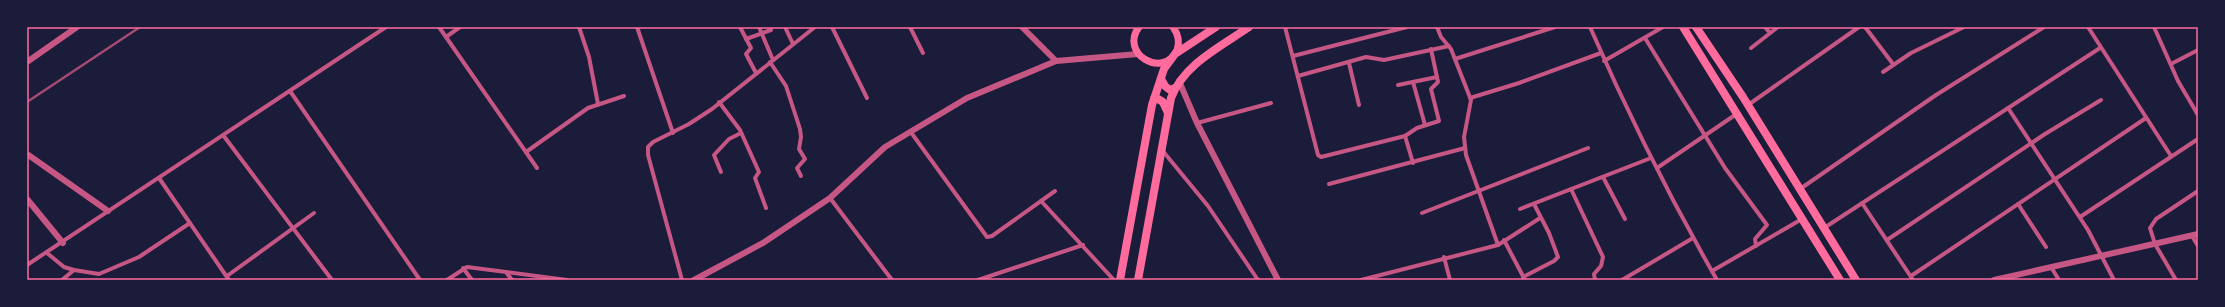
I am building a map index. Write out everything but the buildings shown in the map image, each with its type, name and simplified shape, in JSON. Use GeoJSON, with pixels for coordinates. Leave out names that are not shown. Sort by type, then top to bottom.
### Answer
{"type":"FeatureCollection","features":[{"type":"Feature","properties":{"kind":"highway"},"geometry":{"type":"LineString","coordinates":[[1120,280],[1154,99],[1164,69],[1174,54],[1216,27]]}},
{"type":"Feature","properties":{"kind":"highway"},"geometry":{"type":"LineString","coordinates":[[1161,79],[1166,88],[1170,90],[1195,64],[1249,27]]}},
{"type":"Feature","properties":{"kind":"highway"},"geometry":{"type":"LineString","coordinates":[[1683,27],[1738,113],[1840,280]]}},
{"type":"Feature","properties":{"kind":"highway"},"geometry":{"type":"LineString","coordinates":[[1696,27],[1748,105],[1856,280]]}},
{"type":"Feature","properties":{"kind":"highway"},"geometry":{"type":"LineString","coordinates":[[1138,280],[1168,113],[1177,84]]}},
{"type":"Feature","properties":{"kind":"highway"},"geometry":{"type":"LineString","coordinates":[[1154,99],[1158,98],[1163,102],[1168,113]]}},
{"type":"Feature","properties":{"kind":"main road"},"geometry":{"type":"LineString","coordinates":[[1140,27],[1135,31],[1135,48],[1138,54],[1149,63],[1156,64],[1163,63],[1174,54],[1179,41],[1173,27]]}},
{"type":"Feature","properties":{"kind":"street"},"geometry":{"type":"LineString","coordinates":[[27,265],[386,27]]}},
{"type":"Feature","properties":{"kind":"street"},"geometry":{"type":"LineString","coordinates":[[439,27],[537,168]]}},
{"type":"Feature","properties":{"kind":"street"},"geometry":{"type":"LineString","coordinates":[[446,37],[460,27]]}},
{"type":"Feature","properties":{"kind":"street"},"geometry":{"type":"LineString","coordinates":[[579,27],[589,57],[598,104]]}},
{"type":"Feature","properties":{"kind":"street"},"geometry":{"type":"LineString","coordinates":[[637,27],[673,133]]}},
{"type":"Feature","properties":{"kind":"street"},"geometry":{"type":"LineString","coordinates":[[740,27],[751,49],[746,54],[756,73]]}},
{"type":"Feature","properties":{"kind":"street"},"geometry":{"type":"LineString","coordinates":[[759,27],[771,61],[786,86],[800,129],[801,137],[799,149],[805,159],[798,168],[801,176]]}},
{"type":"Feature","properties":{"kind":"street"},"geometry":{"type":"LineString","coordinates":[[784,27],[793,44]]}},
{"type":"Feature","properties":{"kind":"street"},"geometry":{"type":"LineString","coordinates":[[682,280],[648,155],[648,147],[652,142],[690,124],[816,27]]}},
{"type":"Feature","properties":{"kind":"street"},"geometry":{"type":"LineString","coordinates":[[832,27],[867,98]]}},
{"type":"Feature","properties":{"kind":"street"},"geometry":{"type":"LineString","coordinates":[[910,27],[923,53]]}},
{"type":"Feature","properties":{"kind":"street"},"geometry":{"type":"LineString","coordinates":[[1022,27],[1056,61]]}},
{"type":"Feature","properties":{"kind":"street"},"geometry":{"type":"LineString","coordinates":[[1285,27],[1319,156],[1405,136],[1425,125],[1440,120],[1431,88],[1437,84],[1431,49]]}},
{"type":"Feature","properties":{"kind":"street"},"geometry":{"type":"LineString","coordinates":[[1293,56],[1408,27]]}},
{"type":"Feature","properties":{"kind":"street"},"geometry":{"type":"LineString","coordinates":[[1437,27],[1441,37],[1449,46],[1470,98],[1471,104],[1464,137],[1465,148],[1498,245]]}},
{"type":"Feature","properties":{"kind":"street"},"geometry":{"type":"LineString","coordinates":[[1454,59],[1555,27]]}},
{"type":"Feature","properties":{"kind":"street"},"geometry":{"type":"LineString","coordinates":[[1590,27],[1622,100],[1651,158],[1717,280]]}},
{"type":"Feature","properties":{"kind":"street"},"geometry":{"type":"LineString","coordinates":[[1604,61],[1663,27]]}},
{"type":"Feature","properties":{"kind":"street"},"geometry":{"type":"LineString","coordinates":[[1765,27],[1770,33]]}},
{"type":"Feature","properties":{"kind":"street"},"geometry":{"type":"LineString","coordinates":[[1751,48],[1778,27]]}},
{"type":"Feature","properties":{"kind":"street"},"geometry":{"type":"LineString","coordinates":[[1748,105],[1859,27]]}},
{"type":"Feature","properties":{"kind":"street"},"geometry":{"type":"LineString","coordinates":[[1865,27],[1893,64]]}},
{"type":"Feature","properties":{"kind":"street"},"geometry":{"type":"LineString","coordinates":[[1883,72],[1893,64],[1964,27]]}},
{"type":"Feature","properties":{"kind":"street"},"geometry":{"type":"LineString","coordinates":[[2032,27],[2035,32]]}},
{"type":"Feature","properties":{"kind":"street"},"geometry":{"type":"LineString","coordinates":[[1800,189],[1936,95],[2044,27]]}},
{"type":"Feature","properties":{"kind":"street"},"geometry":{"type":"LineString","coordinates":[[2088,27],[2100,48],[2171,156]]}},
{"type":"Feature","properties":{"kind":"street"},"geometry":{"type":"LineString","coordinates":[[2154,27],[2185,93],[2198,115]]}},
{"type":"Feature","properties":{"kind":"street"},"geometry":{"type":"LineString","coordinates":[[27,62],[73,28]]}},
{"type":"Feature","properties":{"kind":"street"},"geometry":{"type":"LineString","coordinates":[[746,39],[771,30]]}},
{"type":"Feature","properties":{"kind":"street"},"geometry":{"type":"LineString","coordinates":[[1645,38],[1705,136],[1767,225],[1755,239],[1756,246]]}},
{"type":"Feature","properties":{"kind":"street"},"geometry":{"type":"LineString","coordinates":[[1298,76],[1349,63],[1366,57],[1384,60],[1449,46]]}},
{"type":"Feature","properties":{"kind":"street"},"geometry":{"type":"LineString","coordinates":[[1824,228],[2100,48]]}},
{"type":"Feature","properties":{"kind":"street"},"geometry":{"type":"LineString","coordinates":[[2171,64],[2198,50]]}},
{"type":"Feature","properties":{"kind":"street"},"geometry":{"type":"LineString","coordinates":[[1470,98],[1519,83],[1601,53]]}},
{"type":"Feature","properties":{"kind":"street"},"geometry":{"type":"LineString","coordinates":[[694,280],[762,243],[830,198],[885,147],[967,98],[1056,61],[1138,54]]}},
{"type":"Feature","properties":{"kind":"street"},"geometry":{"type":"LineString","coordinates":[[1349,63],[1359,105]]}},
{"type":"Feature","properties":{"kind":"street"},"geometry":{"type":"LineString","coordinates":[[1398,85],[1437,77]]}},
{"type":"Feature","properties":{"kind":"street"},"geometry":{"type":"LineString","coordinates":[[1414,82],[1425,125]]}},
{"type":"Feature","properties":{"kind":"street"},"geometry":{"type":"LineString","coordinates":[[1177,84],[1278,280]]}},
{"type":"Feature","properties":{"kind":"street"},"geometry":{"type":"LineString","coordinates":[[290,91],[420,280]]}},
{"type":"Feature","properties":{"kind":"street"},"geometry":{"type":"LineString","coordinates":[[526,152],[582,112],[598,104],[624,96]]}},
{"type":"Feature","properties":{"kind":"street"},"geometry":{"type":"LineString","coordinates":[[1887,240],[2032,143],[2101,100]]}},
{"type":"Feature","properties":{"kind":"street"},"geometry":{"type":"LineString","coordinates":[[719,102],[741,133],[759,172],[756,178],[766,208]]}},
{"type":"Feature","properties":{"kind":"street"},"geometry":{"type":"LineString","coordinates":[[1197,123],[1272,104]]}},
{"type":"Feature","properties":{"kind":"street"},"geometry":{"type":"LineString","coordinates":[[2008,108],[2080,217],[2114,280]]}},
{"type":"Feature","properties":{"kind":"street"},"geometry":{"type":"LineString","coordinates":[[1657,168],[1738,113]]}},
{"type":"Feature","properties":{"kind":"street"},"geometry":{"type":"LineString","coordinates":[[1862,203],[1912,278],[2018,204],[2146,118]]}},
{"type":"Feature","properties":{"kind":"street"},"geometry":{"type":"LineString","coordinates":[[910,131],[987,237],[992,236],[1055,191]]}},
{"type":"Feature","properties":{"kind":"street"},"geometry":{"type":"LineString","coordinates":[[721,172],[714,155],[730,139],[741,133]]}},
{"type":"Feature","properties":{"kind":"street"},"geometry":{"type":"LineString","coordinates":[[223,135],[332,280]]}},
{"type":"Feature","properties":{"kind":"street"},"geometry":{"type":"LineString","coordinates":[[1405,136],[1413,163]]}},
{"type":"Feature","properties":{"kind":"street"},"geometry":{"type":"LineString","coordinates":[[2080,217],[2198,139]]}},
{"type":"Feature","properties":{"kind":"street"},"geometry":{"type":"LineString","coordinates":[[1329,184],[1465,148]]}},
{"type":"Feature","properties":{"kind":"street"},"geometry":{"type":"LineString","coordinates":[[1422,213],[1479,192],[1588,148]]}},
{"type":"Feature","properties":{"kind":"street"},"geometry":{"type":"LineString","coordinates":[[1162,150],[1208,206],[1258,280]]}},
{"type":"Feature","properties":{"kind":"street"},"geometry":{"type":"LineString","coordinates":[[27,154],[108,211]]}},
{"type":"Feature","properties":{"kind":"street"},"geometry":{"type":"LineString","coordinates":[[1520,210],[1651,158]]}},
{"type":"Feature","properties":{"kind":"street"},"geometry":{"type":"LineString","coordinates":[[1603,176],[1626,218]]}},
{"type":"Feature","properties":{"kind":"street"},"geometry":{"type":"LineString","coordinates":[[159,178],[228,278],[314,213]]}},
{"type":"Feature","properties":{"kind":"street"},"geometry":{"type":"LineString","coordinates":[[1571,189],[1603,257],[1601,266],[1594,274],[1595,280]]}},
{"type":"Feature","properties":{"kind":"street"},"geometry":{"type":"LineString","coordinates":[[2176,280],[2155,244],[2150,232],[2151,224],[2198,191]]}},
{"type":"Feature","properties":{"kind":"street"},"geometry":{"type":"LineString","coordinates":[[830,198],[892,280]]}},
{"type":"Feature","properties":{"kind":"street"},"geometry":{"type":"LineString","coordinates":[[27,199],[62,242]]}},
{"type":"Feature","properties":{"kind":"street"},"geometry":{"type":"LineString","coordinates":[[1041,201],[1114,280]]}},
{"type":"Feature","properties":{"kind":"street"},"geometry":{"type":"LineString","coordinates":[[1504,240],[1524,279],[1554,262],[1558,257],[1549,233],[1534,204]]}},
{"type":"Feature","properties":{"kind":"street"},"geometry":{"type":"LineString","coordinates":[[2018,204],[2046,247]]}},
{"type":"Feature","properties":{"kind":"street"},"geometry":{"type":"LineString","coordinates":[[1361,280],[1444,257],[1498,245],[1540,218]]}},
{"type":"Feature","properties":{"kind":"street"},"geometry":{"type":"LineString","coordinates":[[1712,271],[1802,219]]}},
{"type":"Feature","properties":{"kind":"street"},"geometry":{"type":"LineString","coordinates":[[46,253],[58,264],[74,270],[99,274],[139,257],[190,223]]}},
{"type":"Feature","properties":{"kind":"street"},"geometry":{"type":"LineString","coordinates":[[1994,280],[2195,235],[2198,246]]}},
{"type":"Feature","properties":{"kind":"street"},"geometry":{"type":"LineString","coordinates":[[1622,280],[1693,238]]}},
{"type":"Feature","properties":{"kind":"street"},"geometry":{"type":"LineString","coordinates":[[978,280],[1083,245]]}},
{"type":"Feature","properties":{"kind":"street"},"geometry":{"type":"LineString","coordinates":[[1444,257],[1450,280]]}},
{"type":"Feature","properties":{"kind":"street"},"geometry":{"type":"LineString","coordinates":[[2051,267],[2058,280]]}},
{"type":"Feature","properties":{"kind":"street"},"geometry":{"type":"LineString","coordinates":[[463,268],[472,280]]}},
{"type":"Feature","properties":{"kind":"street"},"geometry":{"type":"LineString","coordinates":[[447,280],[463,268],[567,280]]}},
{"type":"Feature","properties":{"kind":"street"},"geometry":{"type":"LineString","coordinates":[[62,280],[74,270]]}},
{"type":"Feature","properties":{"kind":"street"},"geometry":{"type":"LineString","coordinates":[[506,272],[512,280]]}},
{"type":"Feature","properties":{"kind":"railway"},"geometry":{"type":"LineString","coordinates":[[27,102],[140,27]]}}]}
